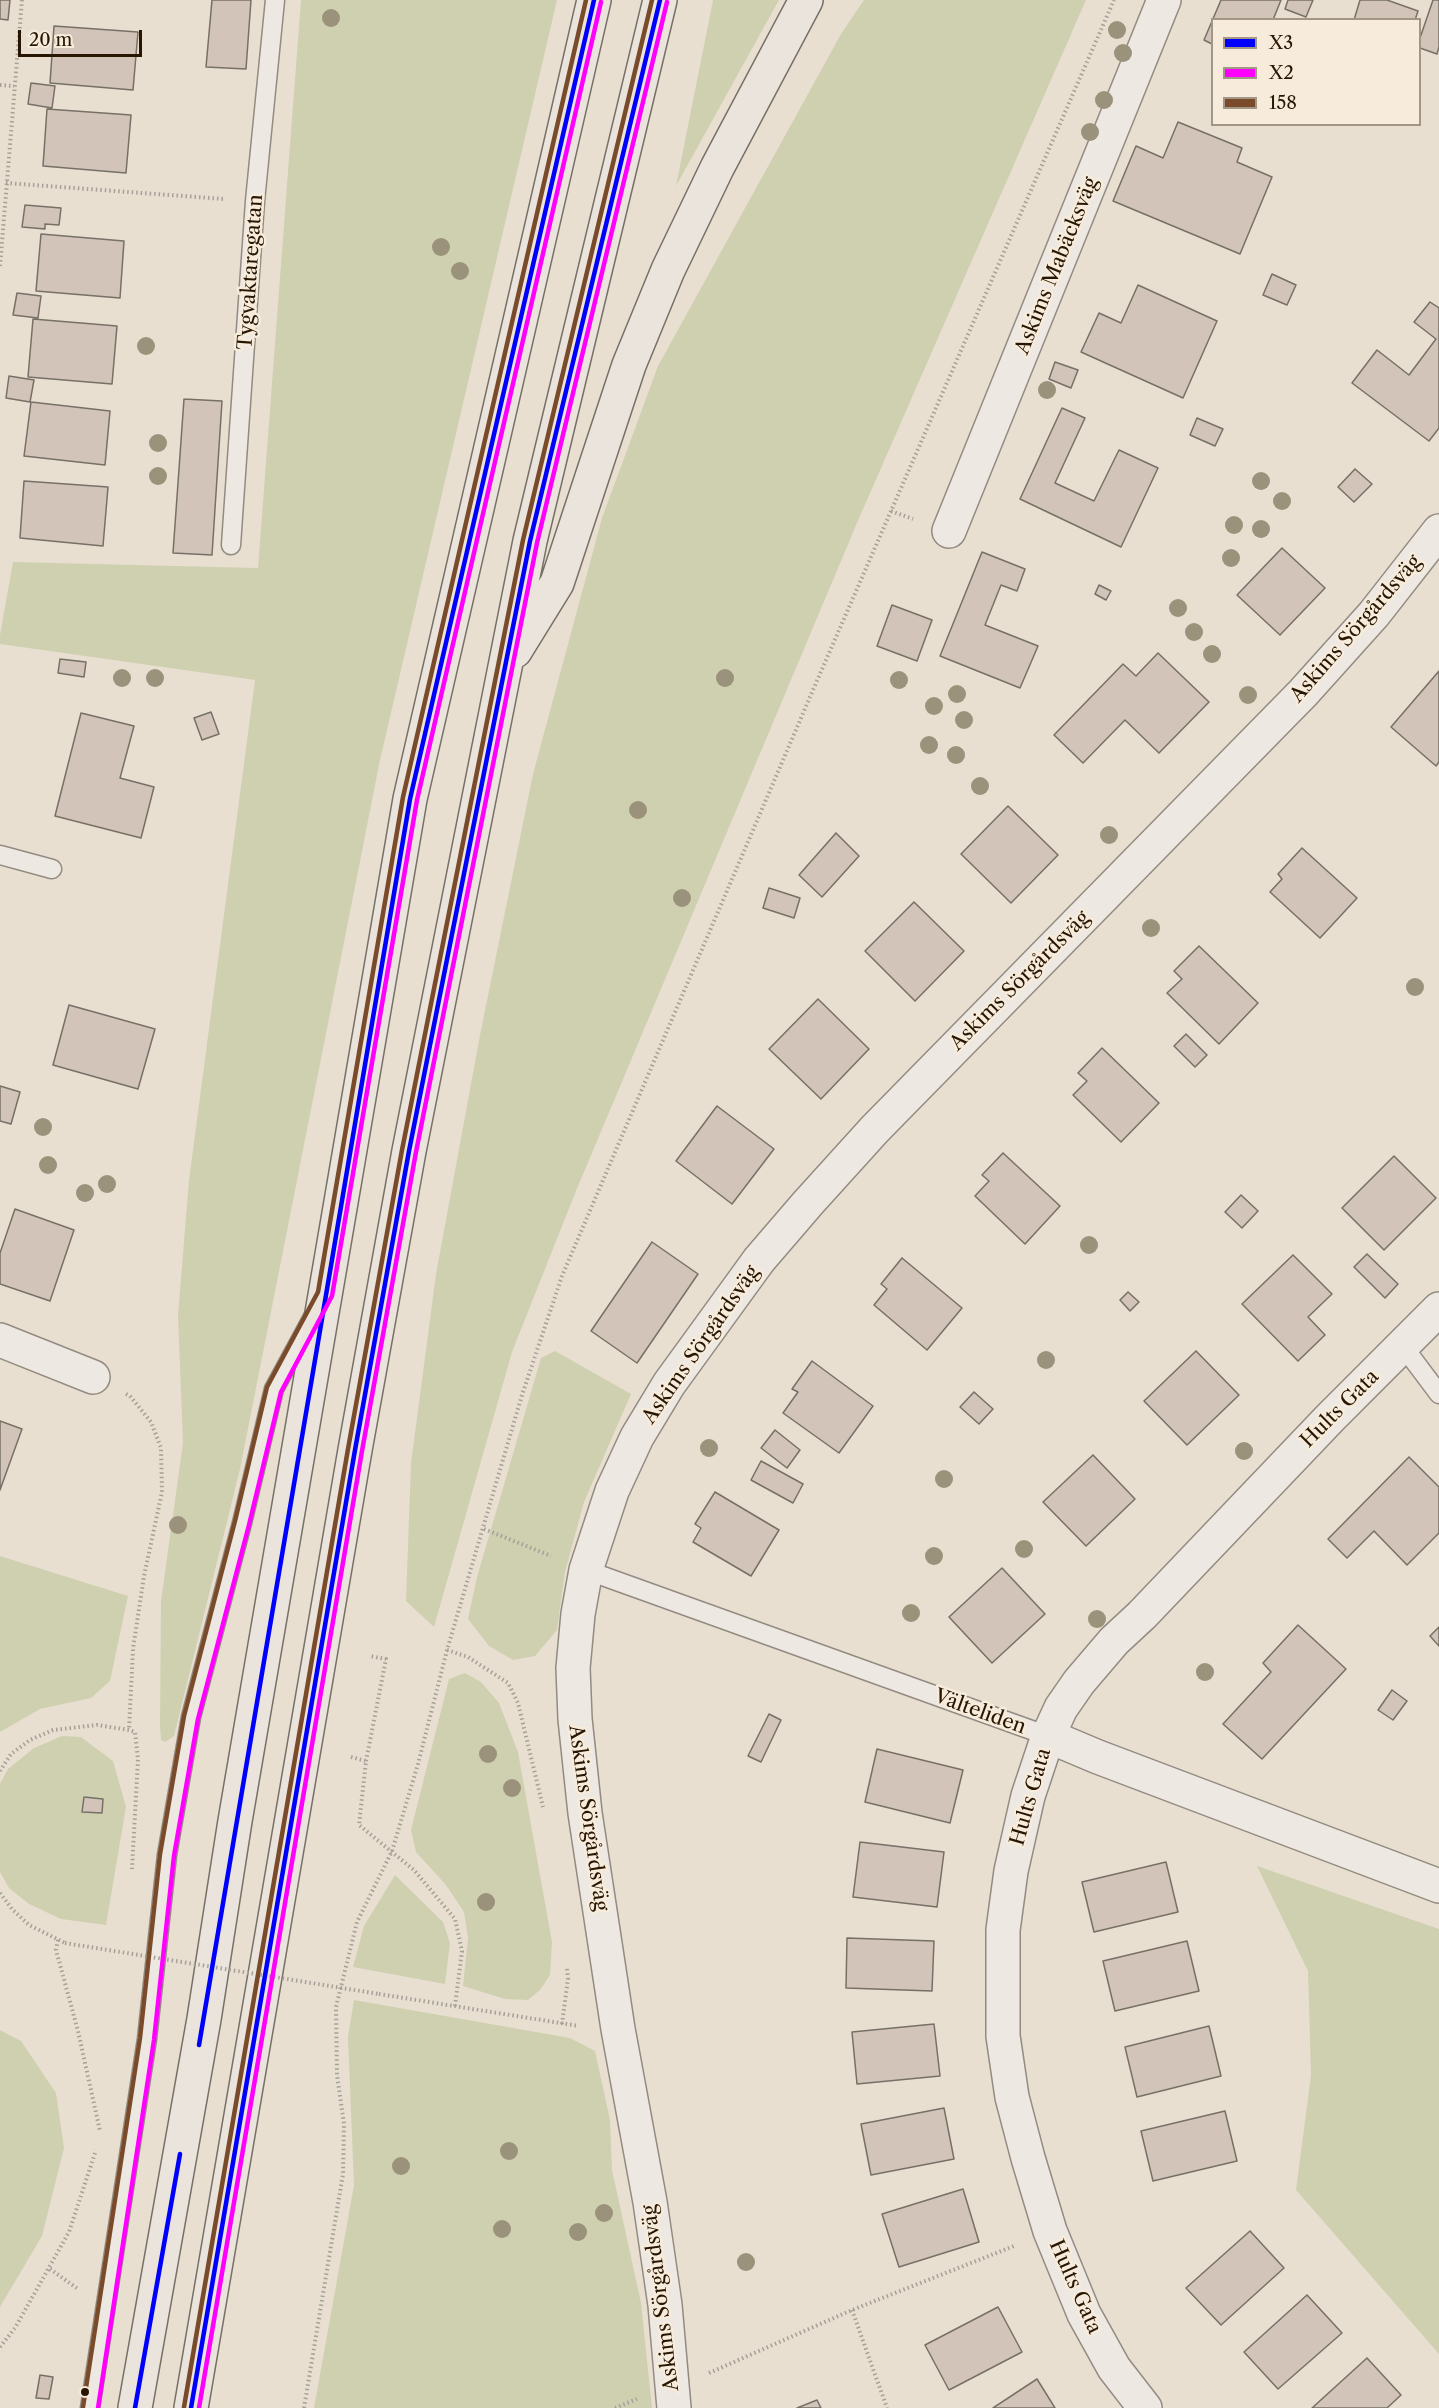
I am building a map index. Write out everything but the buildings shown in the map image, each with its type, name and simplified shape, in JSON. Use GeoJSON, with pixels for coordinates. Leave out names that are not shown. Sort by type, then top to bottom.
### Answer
{"type":"FeatureCollection","features":[{"type":"Feature","properties":{"kind":"main road"},"geometry":{"type":"LineString","coordinates":[[135,2408],[202,2031],[410,799],[594,0]]}},
{"type":"Feature","properties":{"kind":"main road"},"geometry":{"type":"LineString","coordinates":[[191,2408],[357,1438],[405,1174],[530,541],[660,0]]}},
{"type":"Feature","properties":{"kind":"main road"},"geometry":{"type":"LineString","coordinates":[[505,668],[557,583],[629,365],[668,270],[717,168],[806,0]]}},
{"type":"Feature","properties":{"kind":"street","name":"Askims Mabäcksväg"},"geometry":{"type":"LineString","coordinates":[[949,531],[1164,0]]}},
{"type":"Feature","properties":{"kind":"street","name":"Askims Sörgårdsväg"},"geometry":{"type":"LineString","coordinates":[[673,2397],[665,2305],[618,2029],[585,1813],[574,1719],[573,1668],[576,1627],[586,1570],[612,1491],[637,1437],[669,1384],[759,1260],[808,1203],[875,1129],[1303,693],[1374,614],[1439,531]]}},
{"type":"Feature","properties":{"kind":"street","name":"Hults Gata"},"geometry":{"type":"LineString","coordinates":[[1145,2408],[1114,2368],[1084,2314],[1050,2231],[1012,2097],[1003,2036],[1003,1930],[1011,1871],[1028,1796],[1048,1736],[1061,1708],[1079,1682],[1114,1641],[1142,1615],[1281,1468],[1439,1309]]}},
{"type":"Feature","properties":{"kind":"street"},"geometry":{"type":"LineString","coordinates":[[0,1340],[93,1377]]}},
{"type":"Feature","properties":{"kind":"street","name":"Välteliden"},"geometry":{"type":"LineString","coordinates":[[1048,1736],[1439,1886]]}},
{"type":"Feature","properties":{"kind":"lane","name":"Tygvaktaregatan"},"geometry":{"type":"LineString","coordinates":[[231,545],[255,201],[275,0]]}},
{"type":"Feature","properties":{"kind":"lane"},"geometry":{"type":"LineString","coordinates":[[0,855],[52,869]]}},
{"type":"Feature","properties":{"kind":"lane"},"geometry":{"type":"LineString","coordinates":[[90,2408],[147,2039],[168,1855],[191,1716],[242,1523],[274,1389],[325,1294]]}},
{"type":"Feature","properties":{"kind":"lane"},"geometry":{"type":"LineString","coordinates":[[1403,1346],[1439,1394]]}},
{"type":"Feature","properties":{"kind":"lane","name":"Välteliden"},"geometry":{"type":"LineString","coordinates":[[586,1570],[1048,1736]]}},
{"type":"Feature","properties":{"kind":"path"},"geometry":{"type":"LineString","coordinates":[[0,266],[22,0]]}},
{"type":"Feature","properties":{"kind":"path"},"geometry":{"type":"LineString","coordinates":[[304,2408],[344,2174],[344,2124],[338,2075],[336,2007],[357,1922],[392,1851],[418,1764],[447,1650],[522,1395],[562,1276],[819,676],[1114,0]]}},
{"type":"Feature","properties":{"kind":"path"},"geometry":{"type":"LineString","coordinates":[[0,85],[14,86]]}},
{"type":"Feature","properties":{"kind":"path"},"geometry":{"type":"LineString","coordinates":[[6,183],[255,201]]}},
{"type":"Feature","properties":{"kind":"path"},"geometry":{"type":"LineString","coordinates":[[93,1377],[130,1396],[151,1422],[161,1448],[162,1492],[144,1576],[133,1649],[129,1730]]}},
{"type":"Feature","properties":{"kind":"path"},"geometry":{"type":"LineString","coordinates":[[484,1529],[554,1557]]}},
{"type":"Feature","properties":{"kind":"path"},"geometry":{"type":"LineString","coordinates":[[447,1650],[468,1658],[508,1683],[518,1703],[545,1817]]}},
{"type":"Feature","properties":{"kind":"path"},"geometry":{"type":"LineString","coordinates":[[370,1656],[386,1659],[366,1761],[360,1825],[414,1870],[455,1919],[462,1951],[455,2006]]}},
{"type":"Feature","properties":{"kind":"path"},"geometry":{"type":"LineString","coordinates":[[0,1771],[11,1754],[30,1740],[53,1730],[97,1725],[135,1732],[138,1759],[131,1874]]}},
{"type":"Feature","properties":{"kind":"path"},"geometry":{"type":"LineString","coordinates":[[351,1757],[366,1761]]}},
{"type":"Feature","properties":{"kind":"path"},"geometry":{"type":"LineString","coordinates":[[0,1893],[12,1909],[29,1925],[65,1943],[562,2024],[568,1979],[567,1958]]}},
{"type":"Feature","properties":{"kind":"path"},"geometry":{"type":"LineString","coordinates":[[58,1940],[56,1950],[78,2031],[101,2135],[104,2113]]}},
{"type":"Feature","properties":{"kind":"path"},"geometry":{"type":"LineString","coordinates":[[124,1956],[125,1944]]}},
{"type":"Feature","properties":{"kind":"path"},"geometry":{"type":"LineString","coordinates":[[0,2347],[15,2328],[69,2232],[98,2146]]}},
{"type":"Feature","properties":{"kind":"path"},"geometry":{"type":"LineString","coordinates":[[673,2397],[702,2376],[852,2310],[1050,2231]]}},
{"type":"Feature","properties":{"kind":"path"},"geometry":{"type":"LineString","coordinates":[[50,2269],[80,2290]]}},
{"type":"Feature","properties":{"kind":"path"},"geometry":{"type":"LineString","coordinates":[[852,2310],[887,2408]]}},
{"type":"Feature","properties":{"kind":"green space"},"geometry":{"type":"Polygon","coordinates":[[[301,0],[557,0],[380,760],[240,1469],[174,1736],[165,1742],[161,1740],[160,1725],[161,1601],[183,1443],[178,1315],[189,1180],[255,680],[0,644],[0,635],[13,562],[258,568],[301,0]]]}},
{"type":"Feature","properties":{"kind":"green space"},"geometry":{"type":"Polygon","coordinates":[[[713,0],[779,0],[676,186],[713,0]]]}},
{"type":"Feature","properties":{"kind":"green space"},"geometry":{"type":"Polygon","coordinates":[[[864,0],[1086,0],[857,523],[576,1191],[512,1352],[434,1627],[406,1601],[411,1463],[436,1274],[480,1035],[533,774],[602,518],[658,366],[841,34],[864,0]]]}},
{"type":"Feature","properties":{"kind":"green space"},"geometry":{"type":"Polygon","coordinates":[[[555,1351],[631,1394],[584,1502],[565,1572],[557,1630],[535,1656],[513,1660],[489,1646],[468,1619],[477,1577],[541,1358],[555,1351]]]}},
{"type":"Feature","properties":{"kind":"green space"},"geometry":{"type":"Polygon","coordinates":[[[0,1556],[128,1596],[110,1681],[91,1698],[40,1709],[0,1732],[0,1556]]]}},
{"type":"Feature","properties":{"kind":"green space"},"geometry":{"type":"Polygon","coordinates":[[[465,1673],[481,1682],[499,1703],[518,1752],[552,1942],[550,1975],[540,1990],[528,2000],[505,1999],[463,1986],[468,1938],[464,1912],[446,1885],[416,1852],[411,1830],[449,1679],[465,1673]]]}},
{"type":"Feature","properties":{"kind":"green space"},"geometry":{"type":"Polygon","coordinates":[[[62,1736],[81,1737],[113,1761],[126,1807],[106,1925],[61,1919],[29,1904],[9,1888],[0,1872],[0,1784],[8,1769],[34,1748],[62,1736]]]}},
{"type":"Feature","properties":{"kind":"green space"},"geometry":{"type":"Polygon","coordinates":[[[1257,1866],[1439,1929],[1439,2354],[1296,2190],[1311,2075],[1308,1971],[1257,1866]]]}},
{"type":"Feature","properties":{"kind":"green space"},"geometry":{"type":"Polygon","coordinates":[[[395,1875],[443,1922],[450,1943],[445,1984],[353,1967],[364,1926],[395,1875]]]}},
{"type":"Feature","properties":{"kind":"green space"},"geometry":{"type":"Polygon","coordinates":[[[354,2000],[570,2038],[595,2051],[610,2120],[612,2170],[641,2303],[652,2408],[314,2408],[354,2185],[348,2037],[354,2000]]]}},
{"type":"Feature","properties":{"kind":"green space"},"geometry":{"type":"Polygon","coordinates":[[[0,2030],[21,2041],[56,2093],[64,2148],[42,2236],[0,2307],[0,2030]]]}},
{"type":"Feature","properties":{"kind":"transit line","name":"158"},"geometry":{"type":"LineString","coordinates":[[83,2407],[140,2038],[160,1854],[184,1716],[267,1387],[318,1292],[403,797],[586,0]]}},
{"type":"Feature","properties":{"kind":"transit line","name":"X3"},"geometry":{"type":"LineString","coordinates":[[199,2045],[410,799],[594,0]]}},
{"type":"Feature","properties":{"kind":"transit line","name":"158"},"geometry":{"type":"LineString","coordinates":[[184,2407],[348,1449],[402,1150],[523,540],[652,0]]}},
{"type":"Feature","properties":{"kind":"transit line","name":"X3"},"geometry":{"type":"LineString","coordinates":[[191,2408],[355,1450],[409,1151],[530,541],[660,0]]}},
{"type":"Feature","properties":{"kind":"transit line","name":"X2"},"geometry":{"type":"LineString","coordinates":[[98,2408],[154,2040],[174,1856],[198,1719],[281,1392],[332,1296],[417,800],[601,2]]}},
{"type":"Feature","properties":{"kind":"transit line","name":"X2"},"geometry":{"type":"LineString","coordinates":[[199,2408],[362,1451],[416,1152],[537,543],[667,2]]}},
{"type":"Feature","properties":{"kind":"transit line","name":"X3"},"geometry":{"type":"LineString","coordinates":[[135,2408],[180,2154]]}}]}
